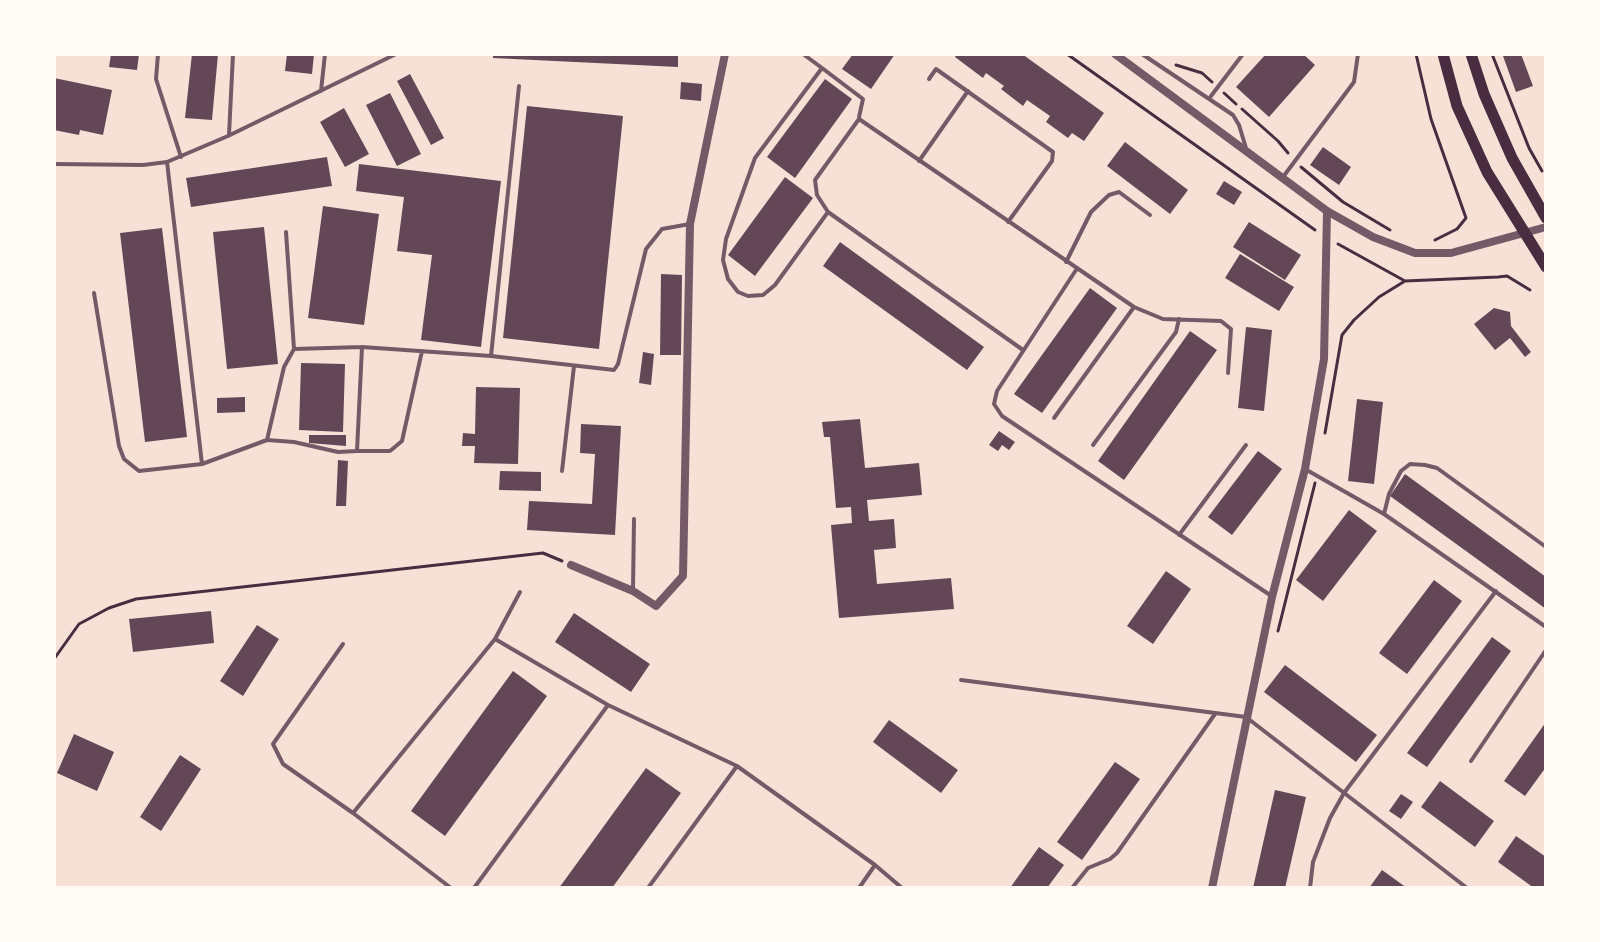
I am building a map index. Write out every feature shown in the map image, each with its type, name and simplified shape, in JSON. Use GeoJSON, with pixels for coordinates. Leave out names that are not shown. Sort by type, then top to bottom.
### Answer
{"type":"FeatureCollection","features":[{"type":"Feature","properties":{"kind":"main road"},"geometry":{"type":"LineString","coordinates":[[1443,54],[1457,106],[1487,172],[1546,267]]}},
{"type":"Feature","properties":{"kind":"main road"},"geometry":{"type":"LineString","coordinates":[[1471,54],[1484,94],[1512,158],[1546,218]]}},
{"type":"Feature","properties":{"kind":"street"},"geometry":{"type":"LineString","coordinates":[[571,565],[633,591],[656,606],[683,576],[690,224],[725,54]]}},
{"type":"Feature","properties":{"kind":"street"},"geometry":{"type":"LineString","coordinates":[[1115,54],[1327,211],[1373,237],[1415,253],[1451,253],[1546,227]]}},
{"type":"Feature","properties":{"kind":"street"},"geometry":{"type":"LineString","coordinates":[[1212,888],[1272,597],[1305,469],[1324,359],[1327,211]]}},
{"type":"Feature","properties":{"kind":"lane"},"geometry":{"type":"LineString","coordinates":[[158,54],[156,79],[181,157]]}},
{"type":"Feature","properties":{"kind":"lane"},"geometry":{"type":"LineString","coordinates":[[228,136],[233,54]]}},
{"type":"Feature","properties":{"kind":"lane"},"geometry":{"type":"LineString","coordinates":[[321,91],[325,54]]}},
{"type":"Feature","properties":{"kind":"lane"},"geometry":{"type":"LineString","coordinates":[[54,164],[143,165],[167,162],[228,136],[396,54]]}},
{"type":"Feature","properties":{"kind":"lane"},"geometry":{"type":"LineString","coordinates":[[803,54],[863,99],[859,119],[815,180],[817,195],[828,212],[1023,350]]}},
{"type":"Feature","properties":{"kind":"lane"},"geometry":{"type":"LineString","coordinates":[[1142,54],[1233,115],[1246,150]]}},
{"type":"Feature","properties":{"kind":"lane"},"geometry":{"type":"LineString","coordinates":[[1210,97],[1243,54]]}},
{"type":"Feature","properties":{"kind":"lane"},"geometry":{"type":"LineString","coordinates":[[1283,177],[1354,82],[1358,54]]}},
{"type":"Feature","properties":{"kind":"lane"},"geometry":{"type":"LineString","coordinates":[[822,68],[755,158],[726,239],[723,260],[728,279],[738,292],[748,296],[763,295],[775,285],[828,212]]}},
{"type":"Feature","properties":{"kind":"lane"},"geometry":{"type":"LineString","coordinates":[[929,79],[936,69],[1053,152],[1052,161],[1008,222]]}},
{"type":"Feature","properties":{"kind":"lane"},"geometry":{"type":"LineString","coordinates":[[491,356],[519,86]]}},
{"type":"Feature","properties":{"kind":"lane"},"geometry":{"type":"LineString","coordinates":[[919,161],[968,91]]}},
{"type":"Feature","properties":{"kind":"lane"},"geometry":{"type":"LineString","coordinates":[[859,119],[1134,307],[1163,319],[1221,321],[1231,329],[1228,373]]}},
{"type":"Feature","properties":{"kind":"lane"},"geometry":{"type":"LineString","coordinates":[[167,162],[202,464]]}},
{"type":"Feature","properties":{"kind":"lane"},"geometry":{"type":"LineString","coordinates":[[1066,262],[1091,212],[1109,195],[1119,192],[1150,215]]}},
{"type":"Feature","properties":{"kind":"lane"},"geometry":{"type":"LineString","coordinates":[[294,349],[362,347],[491,356],[611,370],[617,367],[646,249],[662,229],[690,224]]}},
{"type":"Feature","properties":{"kind":"lane"},"geometry":{"type":"LineString","coordinates":[[267,440],[284,367],[294,349],[286,232]]}},
{"type":"Feature","properties":{"kind":"lane"},"geometry":{"type":"LineString","coordinates":[[1077,269],[997,391],[994,404],[1002,416],[1272,597]]}},
{"type":"Feature","properties":{"kind":"lane"},"geometry":{"type":"LineString","coordinates":[[94,293],[119,446],[124,459],[139,471],[202,464],[267,440],[294,442],[338,452],[390,451],[402,441],[422,351]]}},
{"type":"Feature","properties":{"kind":"lane"},"geometry":{"type":"LineString","coordinates":[[1054,418],[1134,307]]}},
{"type":"Feature","properties":{"kind":"lane"},"geometry":{"type":"LineString","coordinates":[[1093,445],[1176,332],[1179,319]]}},
{"type":"Feature","properties":{"kind":"lane"},"geometry":{"type":"LineString","coordinates":[[357,451],[362,347]]}},
{"type":"Feature","properties":{"kind":"lane"},"geometry":{"type":"LineString","coordinates":[[562,471],[574,366]]}},
{"type":"Feature","properties":{"kind":"lane"},"geometry":{"type":"LineString","coordinates":[[1179,535],[1246,445]]}},
{"type":"Feature","properties":{"kind":"lane"},"geometry":{"type":"LineString","coordinates":[[1384,514],[1389,494],[1401,471],[1410,464],[1425,465],[1437,468],[1546,547]]}},
{"type":"Feature","properties":{"kind":"lane"},"geometry":{"type":"LineString","coordinates":[[1305,469],[1384,514],[1546,627]]}},
{"type":"Feature","properties":{"kind":"lane"},"geometry":{"type":"LineString","coordinates":[[633,591],[634,519]]}},
{"type":"Feature","properties":{"kind":"lane"},"geometry":{"type":"LineString","coordinates":[[1310,888],[1313,862],[1330,818],[1344,793],[1496,591]]}},
{"type":"Feature","properties":{"kind":"lane"},"geometry":{"type":"LineString","coordinates":[[353,813],[495,639],[520,592]]}},
{"type":"Feature","properties":{"kind":"lane"},"geometry":{"type":"LineString","coordinates":[[495,639],[608,705],[737,766],[875,865],[902,888]]}},
{"type":"Feature","properties":{"kind":"lane"},"geometry":{"type":"LineString","coordinates":[[343,644],[273,744],[283,764],[451,888]]}},
{"type":"Feature","properties":{"kind":"lane"},"geometry":{"type":"LineString","coordinates":[[1471,761],[1546,650]]}},
{"type":"Feature","properties":{"kind":"lane"},"geometry":{"type":"LineString","coordinates":[[961,680],[1246,717],[1467,888]]}},
{"type":"Feature","properties":{"kind":"lane"},"geometry":{"type":"LineString","coordinates":[[474,888],[608,705]]}},
{"type":"Feature","properties":{"kind":"lane"},"geometry":{"type":"LineString","coordinates":[[1072,888],[1088,868],[1117,853],[1215,714]]}},
{"type":"Feature","properties":{"kind":"lane"},"geometry":{"type":"LineString","coordinates":[[648,888],[737,766]]}},
{"type":"Feature","properties":{"kind":"lane"},"geometry":{"type":"LineString","coordinates":[[859,888],[875,865]]}},
{"type":"Feature","properties":{"kind":"path"},"geometry":{"type":"LineString","coordinates":[[1067,54],[1326,237],[1405,281]]}},
{"type":"Feature","properties":{"kind":"path"},"geometry":{"type":"LineString","coordinates":[[1416,54],[1431,119],[1466,218],[1464,224],[1446,236],[1425,240]]}},
{"type":"Feature","properties":{"kind":"path"},"geometry":{"type":"LineString","coordinates":[[1492,54],[1529,148],[1542,171]]}},
{"type":"Feature","properties":{"kind":"path"},"geometry":{"type":"LineString","coordinates":[[1293,160],[1343,202],[1395,232]]}},
{"type":"Feature","properties":{"kind":"path"},"geometry":{"type":"LineString","coordinates":[[1323,444],[1342,335],[1379,297],[1405,281],[1507,276],[1530,290]]}},
{"type":"Feature","properties":{"kind":"path"},"geometry":{"type":"LineString","coordinates":[[1278,631],[1317,476]]}},
{"type":"Feature","properties":{"kind":"path"},"geometry":{"type":"LineString","coordinates":[[54,659],[79,624],[109,608],[136,599],[543,553],[571,565]]}},
{"type":"Feature","properties":{"kind":"building"},"geometry":{"type":"Polygon","coordinates":[[[111,54],[139,54],[137,70],[109,67],[111,54]]]}},
{"type":"Feature","properties":{"kind":"building"},"geometry":{"type":"Polygon","coordinates":[[[192,54],[218,54],[212,120],[185,118],[192,54]]]}},
{"type":"Feature","properties":{"kind":"building"},"geometry":{"type":"Polygon","coordinates":[[[287,54],[314,54],[312,74],[285,71],[287,54]]]}},
{"type":"Feature","properties":{"kind":"building"},"geometry":{"type":"Polygon","coordinates":[[[493,54],[678,54],[678,67],[493,58],[493,54]]]}},
{"type":"Feature","properties":{"kind":"building"},"geometry":{"type":"Polygon","coordinates":[[[853,54],[895,54],[871,89],[842,69],[853,54]]]}},
{"type":"Feature","properties":{"kind":"building"},"geometry":{"type":"Polygon","coordinates":[[[957,54],[1022,54],[1104,113],[1084,141],[1072,133],[1068,138],[1046,122],[1050,116],[1027,100],[1023,106],[1001,89],[1004,86],[986,73],[983,78],[955,57],[957,54]]]}},
{"type":"Feature","properties":{"kind":"building"},"geometry":{"type":"Polygon","coordinates":[[[1266,54],[1303,54],[1315,65],[1269,117],[1236,87],[1266,54]]]}},
{"type":"Feature","properties":{"kind":"building"},"geometry":{"type":"Polygon","coordinates":[[[1521,54],[1533,86],[1516,92],[1503,56],[1521,54]]]}},
{"type":"Feature","properties":{"kind":"building"},"geometry":{"type":"Polygon","coordinates":[[[410,74],[444,138],[431,145],[397,81],[410,74]]]}},
{"type":"Feature","properties":{"kind":"building"},"geometry":{"type":"Polygon","coordinates":[[[54,78],[112,90],[103,135],[80,130],[79,135],[54,130],[54,78]]]}},
{"type":"Feature","properties":{"kind":"building"},"geometry":{"type":"Polygon","coordinates":[[[825,79],[852,99],[795,178],[767,157],[825,79]]]}},
{"type":"Feature","properties":{"kind":"building"},"geometry":{"type":"Polygon","coordinates":[[[681,82],[702,84],[701,101],[680,99],[681,82]]]}},
{"type":"Feature","properties":{"kind":"building"},"geometry":{"type":"Polygon","coordinates":[[[390,93],[421,154],[397,166],[366,105],[390,93]]]}},
{"type":"Feature","properties":{"kind":"building"},"geometry":{"type":"Polygon","coordinates":[[[527,106],[623,116],[599,349],[503,338],[527,106]]]}},
{"type":"Feature","properties":{"kind":"building"},"geometry":{"type":"Polygon","coordinates":[[[344,108],[369,154],[345,167],[320,122],[344,108]]]}},
{"type":"Feature","properties":{"kind":"building"},"geometry":{"type":"Polygon","coordinates":[[[1125,142],[1188,190],[1170,214],[1107,166],[1125,142]]]}},
{"type":"Feature","properties":{"kind":"building"},"geometry":{"type":"Polygon","coordinates":[[[1323,147],[1351,167],[1339,185],[1310,165],[1323,147]]]}},
{"type":"Feature","properties":{"kind":"building"},"geometry":{"type":"Polygon","coordinates":[[[327,157],[332,186],[191,207],[186,178],[327,157]]]}},
{"type":"Feature","properties":{"kind":"building"},"geometry":{"type":"Polygon","coordinates":[[[359,164],[501,181],[481,347],[421,340],[432,255],[397,251],[404,197],[356,191],[359,164]]]}},
{"type":"Feature","properties":{"kind":"building"},"geometry":{"type":"Polygon","coordinates":[[[785,177],[813,198],[755,276],[728,255],[785,177]]]}},
{"type":"Feature","properties":{"kind":"building"},"geometry":{"type":"Polygon","coordinates":[[[1224,181],[1242,192],[1234,205],[1216,194],[1224,181]]]}},
{"type":"Feature","properties":{"kind":"building"},"geometry":{"type":"Polygon","coordinates":[[[323,206],[379,214],[364,325],[308,318],[323,206]]]}},
{"type":"Feature","properties":{"kind":"building"},"geometry":{"type":"Polygon","coordinates":[[[1249,222],[1301,255],[1285,280],[1233,247],[1249,222]]]}},
{"type":"Feature","properties":{"kind":"building"},"geometry":{"type":"Polygon","coordinates":[[[264,227],[278,364],[227,369],[213,232],[264,227]]]}},
{"type":"Feature","properties":{"kind":"building"},"geometry":{"type":"Polygon","coordinates":[[[162,228],[187,437],[145,442],[120,233],[162,228]]]}},
{"type":"Feature","properties":{"kind":"building"},"geometry":{"type":"Polygon","coordinates":[[[840,242],[984,347],[967,370],[823,266],[840,242]]]}},
{"type":"Feature","properties":{"kind":"building"},"geometry":{"type":"Polygon","coordinates":[[[1240,254],[1294,287],[1279,311],[1225,278],[1240,254]]]}},
{"type":"Feature","properties":{"kind":"building"},"geometry":{"type":"Polygon","coordinates":[[[661,274],[682,275],[681,355],[660,355],[661,274]]]}},
{"type":"Feature","properties":{"kind":"building"},"geometry":{"type":"Polygon","coordinates":[[[1090,288],[1117,308],[1042,413],[1014,394],[1090,288]]]}},
{"type":"Feature","properties":{"kind":"building"},"geometry":{"type":"Polygon","coordinates":[[[1494,308],[1510,312],[1511,326],[1531,352],[1525,357],[1510,338],[1495,350],[1474,324],[1494,308]]]}},
{"type":"Feature","properties":{"kind":"building"},"geometry":{"type":"Polygon","coordinates":[[[1246,327],[1272,330],[1264,411],[1238,408],[1246,327]]]}},
{"type":"Feature","properties":{"kind":"building"},"geometry":{"type":"Polygon","coordinates":[[[1190,331],[1217,350],[1124,480],[1098,461],[1190,331]]]}},
{"type":"Feature","properties":{"kind":"building"},"geometry":{"type":"Polygon","coordinates":[[[643,352],[654,354],[651,385],[639,383],[643,352]]]}},
{"type":"Feature","properties":{"kind":"building"},"geometry":{"type":"Polygon","coordinates":[[[301,363],[345,364],[343,432],[299,430],[301,363]]]}},
{"type":"Feature","properties":{"kind":"building"},"geometry":{"type":"Polygon","coordinates":[[[476,387],[520,388],[518,464],[474,463],[475,446],[462,446],[463,433],[475,434],[476,387]]]}},
{"type":"Feature","properties":{"kind":"building"},"geometry":{"type":"Polygon","coordinates":[[[245,397],[245,412],[217,413],[217,398],[245,397]]]}},
{"type":"Feature","properties":{"kind":"building"},"geometry":{"type":"Polygon","coordinates":[[[1357,399],[1383,402],[1374,484],[1348,481],[1357,399]]]}},
{"type":"Feature","properties":{"kind":"building"},"geometry":{"type":"Polygon","coordinates":[[[860,419],[865,468],[919,463],[922,495],[867,500],[869,521],[894,519],[896,548],[874,550],[877,584],[951,578],[954,609],[839,618],[831,525],[852,523],[851,507],[836,508],[830,437],[824,437],[822,422],[860,419]]]}},
{"type":"Feature","properties":{"kind":"building"},"geometry":{"type":"Polygon","coordinates":[[[581,424],[621,426],[615,535],[527,530],[529,501],[592,504],[595,454],[580,453],[581,424]]]}},
{"type":"Feature","properties":{"kind":"building"},"geometry":{"type":"Polygon","coordinates":[[[999,431],[1015,442],[1009,450],[1002,445],[998,451],[989,445],[999,431]]]}},
{"type":"Feature","properties":{"kind":"building"},"geometry":{"type":"Polygon","coordinates":[[[309,435],[346,435],[346,446],[309,443],[309,435]]]}},
{"type":"Feature","properties":{"kind":"building"},"geometry":{"type":"Polygon","coordinates":[[[1258,451],[1282,469],[1232,535],[1208,517],[1258,451]]]}},
{"type":"Feature","properties":{"kind":"building"},"geometry":{"type":"Polygon","coordinates":[[[338,460],[348,461],[346,506],[336,506],[338,460]]]}},
{"type":"Feature","properties":{"kind":"building"},"geometry":{"type":"Polygon","coordinates":[[[500,471],[541,472],[541,491],[499,490],[500,471]]]}},
{"type":"Feature","properties":{"kind":"building"},"geometry":{"type":"Polygon","coordinates":[[[1405,474],[1546,577],[1546,609],[1390,496],[1405,474]]]}},
{"type":"Feature","properties":{"kind":"building"},"geometry":{"type":"Polygon","coordinates":[[[1349,510],[1377,531],[1323,601],[1296,580],[1349,510]]]}},
{"type":"Feature","properties":{"kind":"building"},"geometry":{"type":"Polygon","coordinates":[[[1166,571],[1191,589],[1153,644],[1127,626],[1166,571]]]}},
{"type":"Feature","properties":{"kind":"building"},"geometry":{"type":"Polygon","coordinates":[[[1434,580],[1462,601],[1407,674],[1379,653],[1434,580]]]}},
{"type":"Feature","properties":{"kind":"building"},"geometry":{"type":"Polygon","coordinates":[[[211,611],[214,643],[133,652],[129,619],[211,611]]]}},
{"type":"Feature","properties":{"kind":"building"},"geometry":{"type":"Polygon","coordinates":[[[574,613],[650,664],[631,692],[555,642],[574,613]]]}},
{"type":"Feature","properties":{"kind":"building"},"geometry":{"type":"Polygon","coordinates":[[[257,625],[279,639],[243,696],[220,681],[257,625]]]}},
{"type":"Feature","properties":{"kind":"building"},"geometry":{"type":"Polygon","coordinates":[[[1492,637],[1511,651],[1427,767],[1407,753],[1492,637]]]}},
{"type":"Feature","properties":{"kind":"building"},"geometry":{"type":"Polygon","coordinates":[[[1285,665],[1377,735],[1356,762],[1264,692],[1285,665]]]}},
{"type":"Feature","properties":{"kind":"building"},"geometry":{"type":"Polygon","coordinates":[[[513,671],[547,696],[445,836],[411,811],[513,671]]]}},
{"type":"Feature","properties":{"kind":"building"},"geometry":{"type":"Polygon","coordinates":[[[889,720],[958,770],[941,793],[873,742],[889,720]]]}},
{"type":"Feature","properties":{"kind":"building"},"geometry":{"type":"Polygon","coordinates":[[[1546,722],[1546,767],[1525,796],[1504,781],[1546,722]]]}},
{"type":"Feature","properties":{"kind":"building"},"geometry":{"type":"Polygon","coordinates":[[[74,734],[114,752],[97,791],[57,773],[74,734]]]}},
{"type":"Feature","properties":{"kind":"building"},"geometry":{"type":"Polygon","coordinates":[[[180,755],[201,769],[161,831],[140,817],[180,755]]]}},
{"type":"Feature","properties":{"kind":"building"},"geometry":{"type":"Polygon","coordinates":[[[1115,762],[1140,779],[1082,860],[1057,842],[1115,762]]]}},
{"type":"Feature","properties":{"kind":"building"},"geometry":{"type":"Polygon","coordinates":[[[646,768],[681,793],[612,888],[559,888],[646,768]]]}},
{"type":"Feature","properties":{"kind":"building"},"geometry":{"type":"Polygon","coordinates":[[[1440,781],[1494,821],[1475,847],[1421,807],[1440,781]]]}},
{"type":"Feature","properties":{"kind":"building"},"geometry":{"type":"Polygon","coordinates":[[[1275,790],[1306,797],[1285,888],[1253,888],[1275,790]]]}},
{"type":"Feature","properties":{"kind":"building"},"geometry":{"type":"Polygon","coordinates":[[[1401,794],[1413,802],[1401,819],[1389,811],[1401,794]]]}},
{"type":"Feature","properties":{"kind":"building"},"geometry":{"type":"Polygon","coordinates":[[[1516,836],[1546,857],[1546,888],[1534,888],[1498,862],[1516,836]]]}},
{"type":"Feature","properties":{"kind":"building"},"geometry":{"type":"Polygon","coordinates":[[[1039,847],[1064,865],[1047,888],[1010,888],[1039,847]]]}},
{"type":"Feature","properties":{"kind":"building"},"geometry":{"type":"Polygon","coordinates":[[[1382,870],[1407,888],[1369,888],[1382,870]]]}}]}
